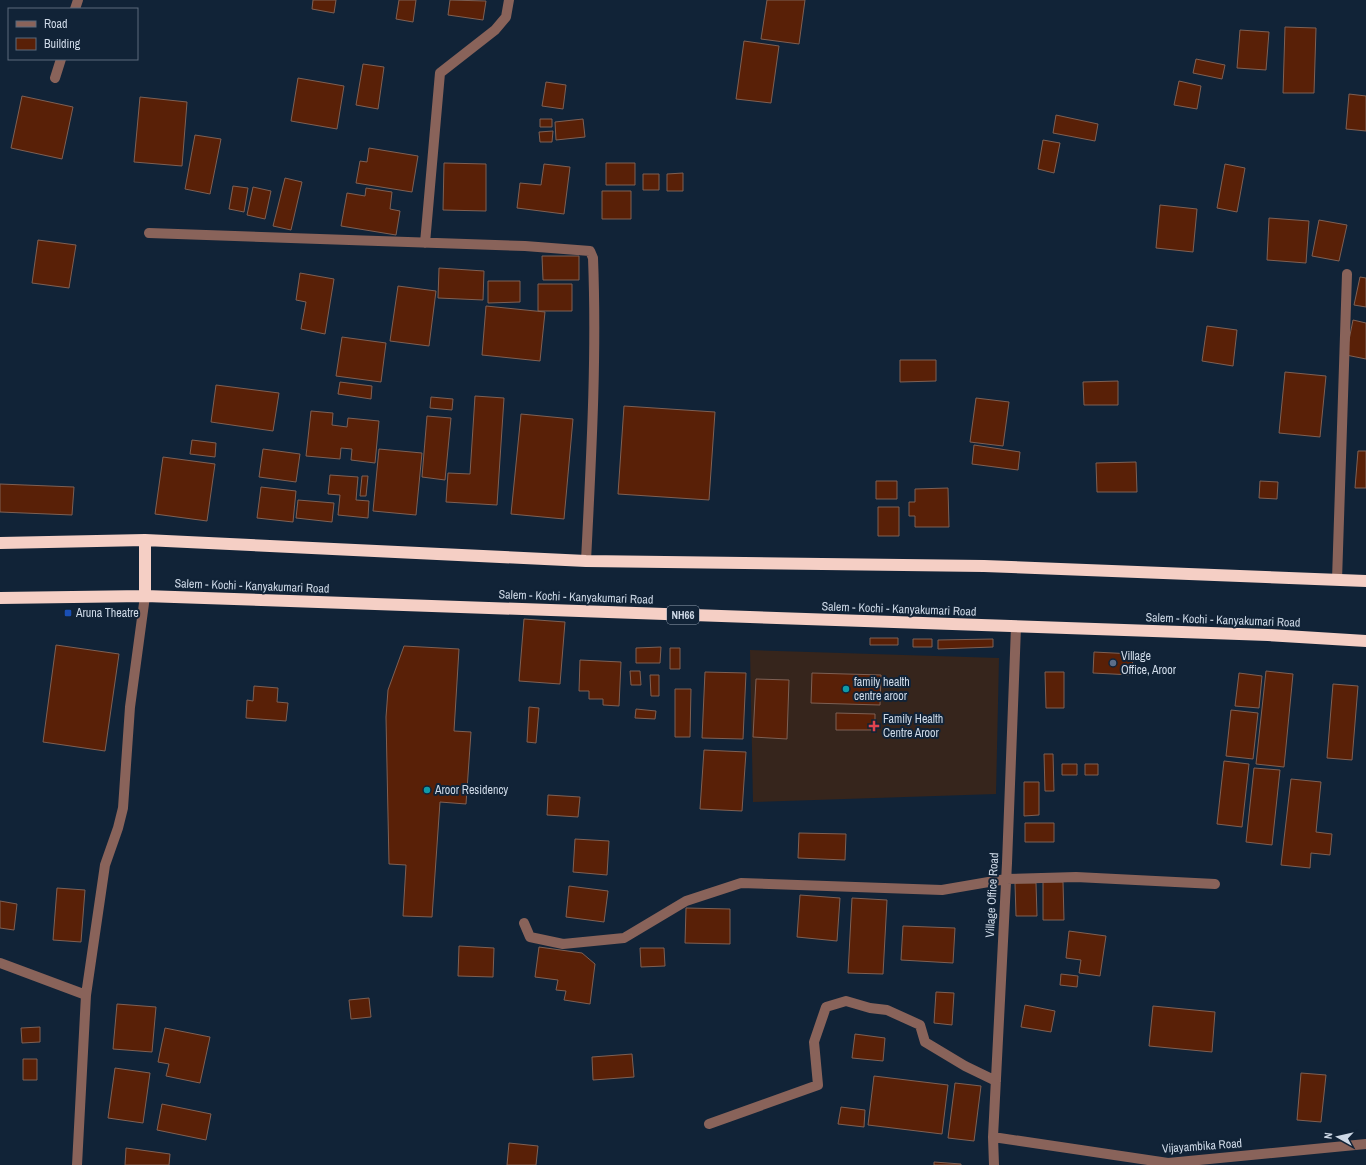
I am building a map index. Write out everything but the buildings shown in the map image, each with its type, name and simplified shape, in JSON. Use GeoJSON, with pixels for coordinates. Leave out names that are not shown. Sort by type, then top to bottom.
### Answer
{"type":"FeatureCollection","features":[{"type":"Feature","properties":{"kind":"highway"},"geometry":{"type":"LineString","coordinates":[[145,540],[145,596]]}},
{"type":"Feature","properties":{"kind":"highway"},"geometry":{"type":"LineString","coordinates":[[0,543],[145,540],[586,560],[984,566],[1366,581]]}},
{"type":"Feature","properties":{"kind":"highway","name":"Salem - Kochi - Kanyakumari Road"},"geometry":{"type":"LineString","coordinates":[[0,598],[145,596],[1268,635],[1366,641]]}},
{"type":"Feature","properties":{"kind":"street"},"geometry":{"type":"LineString","coordinates":[[425,243],[440,72],[495,30],[506,17],[509,0]]}},
{"type":"Feature","properties":{"kind":"street"},"geometry":{"type":"LineString","coordinates":[[55,78],[60,60]]}},
{"type":"Feature","properties":{"kind":"street"},"geometry":{"type":"LineString","coordinates":[[149,233],[525,246],[590,251],[593,258],[595,309],[592,452],[586,560]]}},
{"type":"Feature","properties":{"kind":"street"},"geometry":{"type":"LineString","coordinates":[[1337,580],[1347,274]]}},
{"type":"Feature","properties":{"kind":"street"},"geometry":{"type":"LineString","coordinates":[[77,1165],[86,995],[105,865],[118,828],[123,808],[130,707],[145,596]]}},
{"type":"Feature","properties":{"kind":"street","name":"Village Office Road"},"geometry":{"type":"LineString","coordinates":[[994,1165],[993,1137],[1006,879],[1016,627]]}},
{"type":"Feature","properties":{"kind":"street"},"geometry":{"type":"LineString","coordinates":[[524,923],[530,937],[563,944],[624,938],[686,901],[741,883],[942,890],[1006,879],[1076,877],[1215,884]]}},
{"type":"Feature","properties":{"kind":"street"},"geometry":{"type":"LineString","coordinates":[[0,963],[86,995]]}},
{"type":"Feature","properties":{"kind":"street"},"geometry":{"type":"LineString","coordinates":[[709,1124],[818,1085],[814,1042],[826,1007],[846,1001],[870,1008],[887,1010],[920,1025],[925,1042],[965,1066],[996,1081]]}},
{"type":"Feature","properties":{"kind":"street","name":"Vijayambika Road"},"geometry":{"type":"LineString","coordinates":[[993,1137],[1168,1163],[1242,1161],[1366,1144]]}},
{"type":"Feature","properties":{"kind":"shaded area","name":"Family Health Centre Aroor"},"geometry":{"type":"Polygon","coordinates":[[[750,650],[999,658],[996,794],[753,802],[750,650]]]}},
{"type":"Feature","properties":{"kind":"place","name":"Aruna Theatre"},"geometry":{"type":"Point","coordinates":[68,613]}},
{"type":"Feature","properties":{"kind":"place","name":"Village Office, Aroor"},"geometry":{"type":"Point","coordinates":[1113,663]}},
{"type":"Feature","properties":{"kind":"place","name":"family health centre aroor"},"geometry":{"type":"Point","coordinates":[846,689]}},
{"type":"Feature","properties":{"kind":"place","name":"Family Health Centre Aroor"},"geometry":{"type":"Point","coordinates":[874,726]}},
{"type":"Feature","properties":{"kind":"place","name":"Aroor Residency"},"geometry":{"type":"Point","coordinates":[427,790]}}]}
